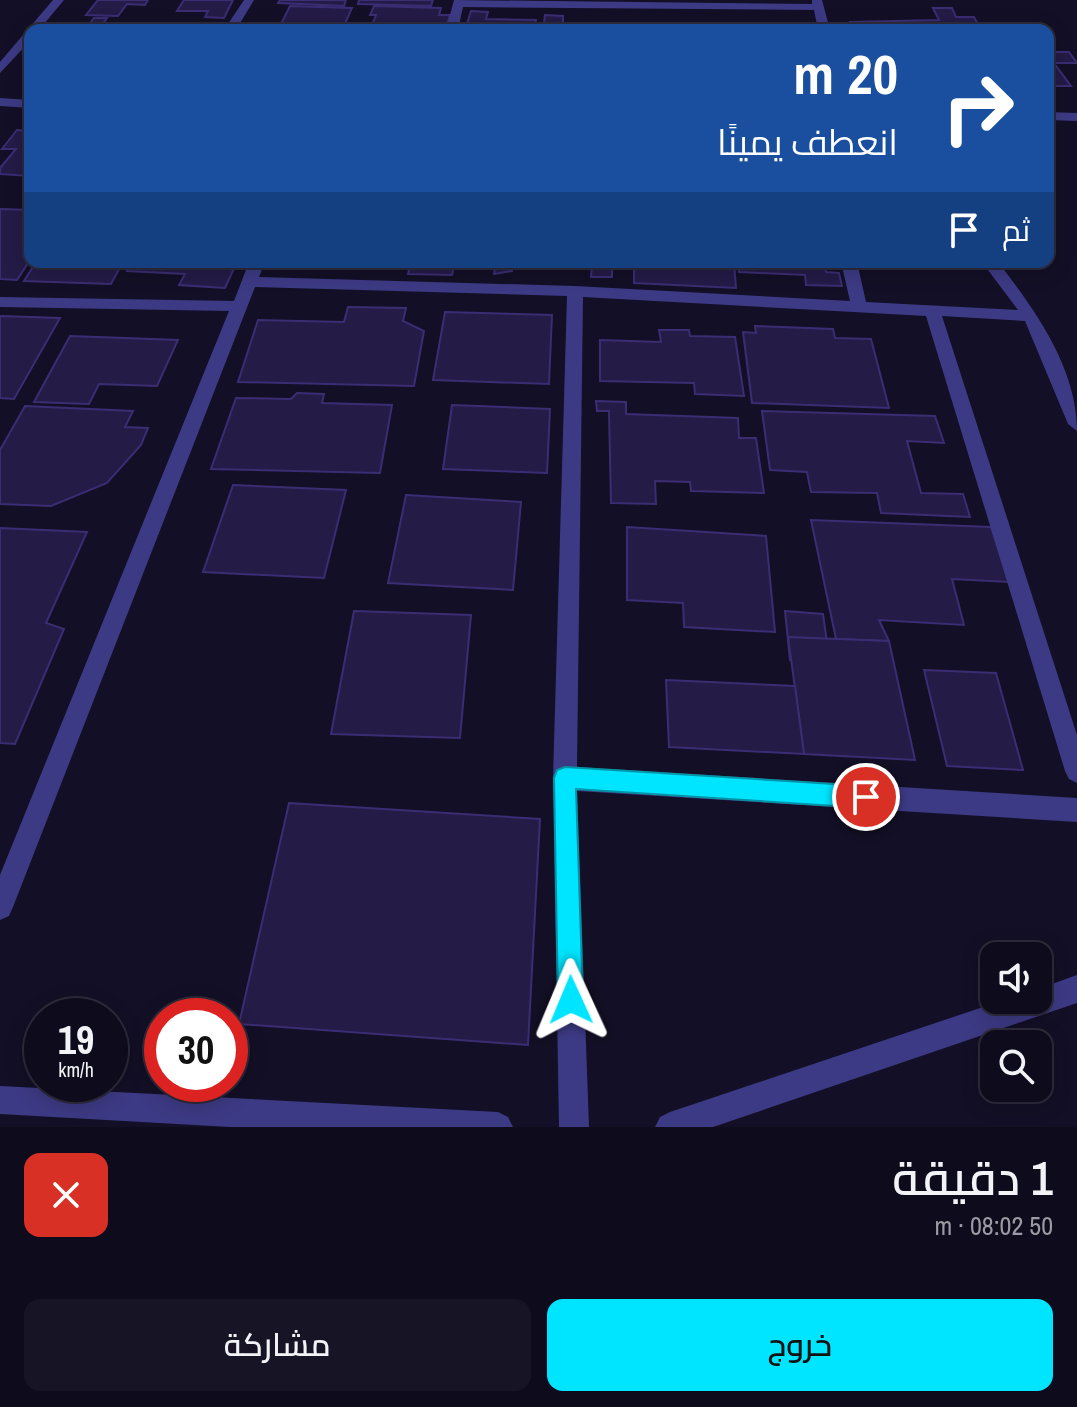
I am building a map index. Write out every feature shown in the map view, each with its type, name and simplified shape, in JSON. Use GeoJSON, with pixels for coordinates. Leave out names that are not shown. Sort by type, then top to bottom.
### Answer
{"type":"FeatureCollection","features":[{"type":"Feature","properties":{"kind":"street"},"geometry":{"type":"LineString","coordinates":[[39,24],[59,0]]}},
{"type":"Feature","properties":{"kind":"street"},"geometry":{"type":"LineString","coordinates":[[234,24],[249,0]]}},
{"type":"Feature","properties":{"kind":"street"},"geometry":{"type":"LineString","coordinates":[[454,24],[459,2],[819,4],[823,24]]}},
{"type":"Feature","properties":{"kind":"street"},"geometry":{"type":"LineString","coordinates":[[0,69],[24,41]]}},
{"type":"Feature","properties":{"kind":"street"},"geometry":{"type":"LineString","coordinates":[[0,102],[24,104]]}},
{"type":"Feature","properties":{"kind":"street"},"geometry":{"type":"LineString","coordinates":[[1054,116],[1077,117]]}},
{"type":"Feature","properties":{"kind":"street"},"geometry":{"type":"LineString","coordinates":[[0,907],[255,268]]}},
{"type":"Feature","properties":{"kind":"street"},"geometry":{"type":"LineString","coordinates":[[850,268],[859,305]]}},
{"type":"Feature","properties":{"kind":"street"},"geometry":{"type":"LineString","coordinates":[[995,268],[1031,316],[1077,424]]}},
{"type":"Feature","properties":{"kind":"street"},"geometry":{"type":"LineString","coordinates":[[249,282],[575,291],[1031,316]]}},
{"type":"Feature","properties":{"kind":"street"},"geometry":{"type":"LineString","coordinates":[[574,1127],[565,778],[575,291]]}},
{"type":"Feature","properties":{"kind":"street"},"geometry":{"type":"LineString","coordinates":[[0,302],[240,306]]}},
{"type":"Feature","properties":{"kind":"street"},"geometry":{"type":"LineString","coordinates":[[932,310],[1077,771]]}},
{"type":"Feature","properties":{"kind":"street"},"geometry":{"type":"LineString","coordinates":[[565,778],[1077,810]]}},
{"type":"Feature","properties":{"kind":"street"},"geometry":{"type":"LineString","coordinates":[[670,1127],[1077,989]]}},
{"type":"Feature","properties":{"kind":"street"},"geometry":{"type":"LineString","coordinates":[[0,1100],[498,1127]]}},
{"type":"Feature","properties":{"kind":"building"},"geometry":{"type":"Polygon","coordinates":[[[98,0],[148,0],[145,5],[127,4],[118,16],[86,15],[98,0]]]}},
{"type":"Feature","properties":{"kind":"building"},"geometry":{"type":"Polygon","coordinates":[[[184,0],[233,0],[224,18],[205,17],[208,11],[177,11],[184,0]]]}},
{"type":"Feature","properties":{"kind":"building"},"geometry":{"type":"Polygon","coordinates":[[[280,0],[346,0],[344,6],[278,3],[280,0]]]}},
{"type":"Feature","properties":{"kind":"building"},"geometry":{"type":"Polygon","coordinates":[[[359,0],[433,0],[431,6],[358,4],[359,0]]]}},
{"type":"Feature","properties":{"kind":"building"},"geometry":{"type":"Polygon","coordinates":[[[290,6],[352,8],[345,24],[281,24],[290,6]]]}},
{"type":"Feature","properties":{"kind":"building"},"geometry":{"type":"Polygon","coordinates":[[[374,6],[441,8],[439,15],[450,15],[447,24],[372,24],[376,15],[370,15],[374,6]]]}},
{"type":"Feature","properties":{"kind":"building"},"geometry":{"type":"Polygon","coordinates":[[[933,8],[952,8],[956,17],[974,17],[978,24],[850,22],[939,20],[933,8]]]}},
{"type":"Feature","properties":{"kind":"building"},"geometry":{"type":"Polygon","coordinates":[[[471,11],[488,12],[486,19],[536,20],[535,24],[467,24],[471,11]]]}},
{"type":"Feature","properties":{"kind":"building"},"geometry":{"type":"Polygon","coordinates":[[[545,15],[563,16],[563,23],[620,24],[544,24],[545,15]]]}},
{"type":"Feature","properties":{"kind":"building"},"geometry":{"type":"Polygon","coordinates":[[[94,18],[107,18],[103,24],[90,24],[94,18]]]}},
{"type":"Feature","properties":{"kind":"building"},"geometry":{"type":"Polygon","coordinates":[[[1054,52],[1069,52],[1077,63],[1054,63],[1054,52]]]}},
{"type":"Feature","properties":{"kind":"building"},"geometry":{"type":"Polygon","coordinates":[[[1054,63],[1071,86],[1054,86],[1054,63]]]}},
{"type":"Feature","properties":{"kind":"building"},"geometry":{"type":"Polygon","coordinates":[[[17,130],[24,131],[24,176],[0,174],[0,168],[16,149],[2,149],[17,130]]]}},
{"type":"Feature","properties":{"kind":"building"},"geometry":{"type":"Polygon","coordinates":[[[0,209],[24,210],[25,268],[17,280],[0,279],[0,209]]]}},
{"type":"Feature","properties":{"kind":"building"},"geometry":{"type":"Polygon","coordinates":[[[32,268],[120,268],[111,284],[24,281],[32,268]]]}},
{"type":"Feature","properties":{"kind":"building"},"geometry":{"type":"Polygon","coordinates":[[[129,268],[234,268],[225,288],[179,285],[185,274],[127,271],[129,268]]]}},
{"type":"Feature","properties":{"kind":"building"},"geometry":{"type":"Polygon","coordinates":[[[410,268],[454,268],[452,275],[408,274],[410,268]]]}},
{"type":"Feature","properties":{"kind":"building"},"geometry":{"type":"Polygon","coordinates":[[[495,268],[512,268],[512,271],[494,274],[495,268]]]}},
{"type":"Feature","properties":{"kind":"building"},"geometry":{"type":"Polygon","coordinates":[[[592,268],[612,268],[612,277],[591,277],[592,268]]]}},
{"type":"Feature","properties":{"kind":"building"},"geometry":{"type":"Polygon","coordinates":[[[634,268],[734,268],[736,288],[634,283],[634,268]]]}},
{"type":"Feature","properties":{"kind":"building"},"geometry":{"type":"Polygon","coordinates":[[[739,268],[825,268],[826,272],[839,273],[842,286],[806,285],[805,275],[739,272],[739,268]]]}},
{"type":"Feature","properties":{"kind":"building"},"geometry":{"type":"Polygon","coordinates":[[[348,307],[406,308],[403,321],[424,331],[414,386],[238,382],[258,320],[344,322],[348,307]]]}},
{"type":"Feature","properties":{"kind":"building"},"geometry":{"type":"Polygon","coordinates":[[[445,312],[552,315],[549,384],[433,380],[445,312]]]}},
{"type":"Feature","properties":{"kind":"building"},"geometry":{"type":"Polygon","coordinates":[[[0,316],[60,318],[14,399],[0,398],[0,316]]]}},
{"type":"Feature","properties":{"kind":"building"},"geometry":{"type":"Polygon","coordinates":[[[755,326],[833,329],[835,338],[871,339],[889,408],[752,403],[743,332],[756,333],[755,326]]]}},
{"type":"Feature","properties":{"kind":"building"},"geometry":{"type":"Polygon","coordinates":[[[659,330],[689,330],[690,336],[735,337],[744,396],[695,394],[694,383],[600,381],[600,340],[661,342],[659,330]]]}},
{"type":"Feature","properties":{"kind":"building"},"geometry":{"type":"Polygon","coordinates":[[[70,336],[178,340],[157,386],[99,384],[89,404],[34,402],[70,336]]]}},
{"type":"Feature","properties":{"kind":"building"},"geometry":{"type":"Polygon","coordinates":[[[297,393],[324,394],[322,403],[392,405],[380,473],[211,469],[236,398],[291,399],[297,393]]]}},
{"type":"Feature","properties":{"kind":"building"},"geometry":{"type":"Polygon","coordinates":[[[596,401],[626,402],[626,414],[738,418],[739,438],[756,438],[764,493],[691,491],[690,482],[655,481],[656,504],[611,503],[609,411],[597,411],[596,401]]]}},
{"type":"Feature","properties":{"kind":"building"},"geometry":{"type":"Polygon","coordinates":[[[452,405],[550,409],[547,473],[443,469],[452,405]]]}},
{"type":"Feature","properties":{"kind":"building"},"geometry":{"type":"Polygon","coordinates":[[[25,406],[133,411],[125,427],[148,428],[141,445],[107,483],[51,506],[0,504],[0,450],[25,406]]]}},
{"type":"Feature","properties":{"kind":"building"},"geometry":{"type":"Polygon","coordinates":[[[762,411],[935,416],[944,443],[907,441],[921,493],[963,494],[970,517],[881,513],[877,493],[811,492],[807,472],[770,470],[762,411]]]}},
{"type":"Feature","properties":{"kind":"building"},"geometry":{"type":"Polygon","coordinates":[[[233,485],[346,490],[324,578],[203,572],[233,485]]]}},
{"type":"Feature","properties":{"kind":"building"},"geometry":{"type":"Polygon","coordinates":[[[406,495],[521,502],[513,590],[388,583],[406,495]]]}},
{"type":"Feature","properties":{"kind":"building"},"geometry":{"type":"Polygon","coordinates":[[[811,520],[991,527],[1009,582],[952,579],[964,625],[879,620],[889,641],[836,639],[811,520]]]}},
{"type":"Feature","properties":{"kind":"building"},"geometry":{"type":"Polygon","coordinates":[[[627,527],[766,536],[775,632],[684,627],[683,603],[627,600],[627,527]]]}},
{"type":"Feature","properties":{"kind":"building"},"geometry":{"type":"Polygon","coordinates":[[[0,528],[87,532],[46,623],[64,629],[15,744],[0,743],[0,528]]]}},
{"type":"Feature","properties":{"kind":"building"},"geometry":{"type":"Polygon","coordinates":[[[354,611],[471,615],[460,738],[331,734],[354,611]]]}},
{"type":"Feature","properties":{"kind":"building"},"geometry":{"type":"Polygon","coordinates":[[[785,611],[823,614],[830,664],[790,660],[785,611]]]}},
{"type":"Feature","properties":{"kind":"building"},"geometry":{"type":"Polygon","coordinates":[[[788,637],[889,641],[915,760],[804,754],[788,637]]]}},
{"type":"Feature","properties":{"kind":"building"},"geometry":{"type":"Polygon","coordinates":[[[924,670],[996,673],[1023,770],[947,766],[924,670]]]}},
{"type":"Feature","properties":{"kind":"building"},"geometry":{"type":"Polygon","coordinates":[[[666,680],[795,686],[804,754],[669,747],[666,680]]]}},
{"type":"Feature","properties":{"kind":"building"},"geometry":{"type":"Polygon","coordinates":[[[289,803],[540,819],[528,1045],[248,1025],[248,998],[245,998],[289,803]]]}},
{"type":"Feature","properties":{"kind":"route"},"geometry":{"type":"LineString","coordinates":[[571,1000],[565,778],[866,797]]}}]}
